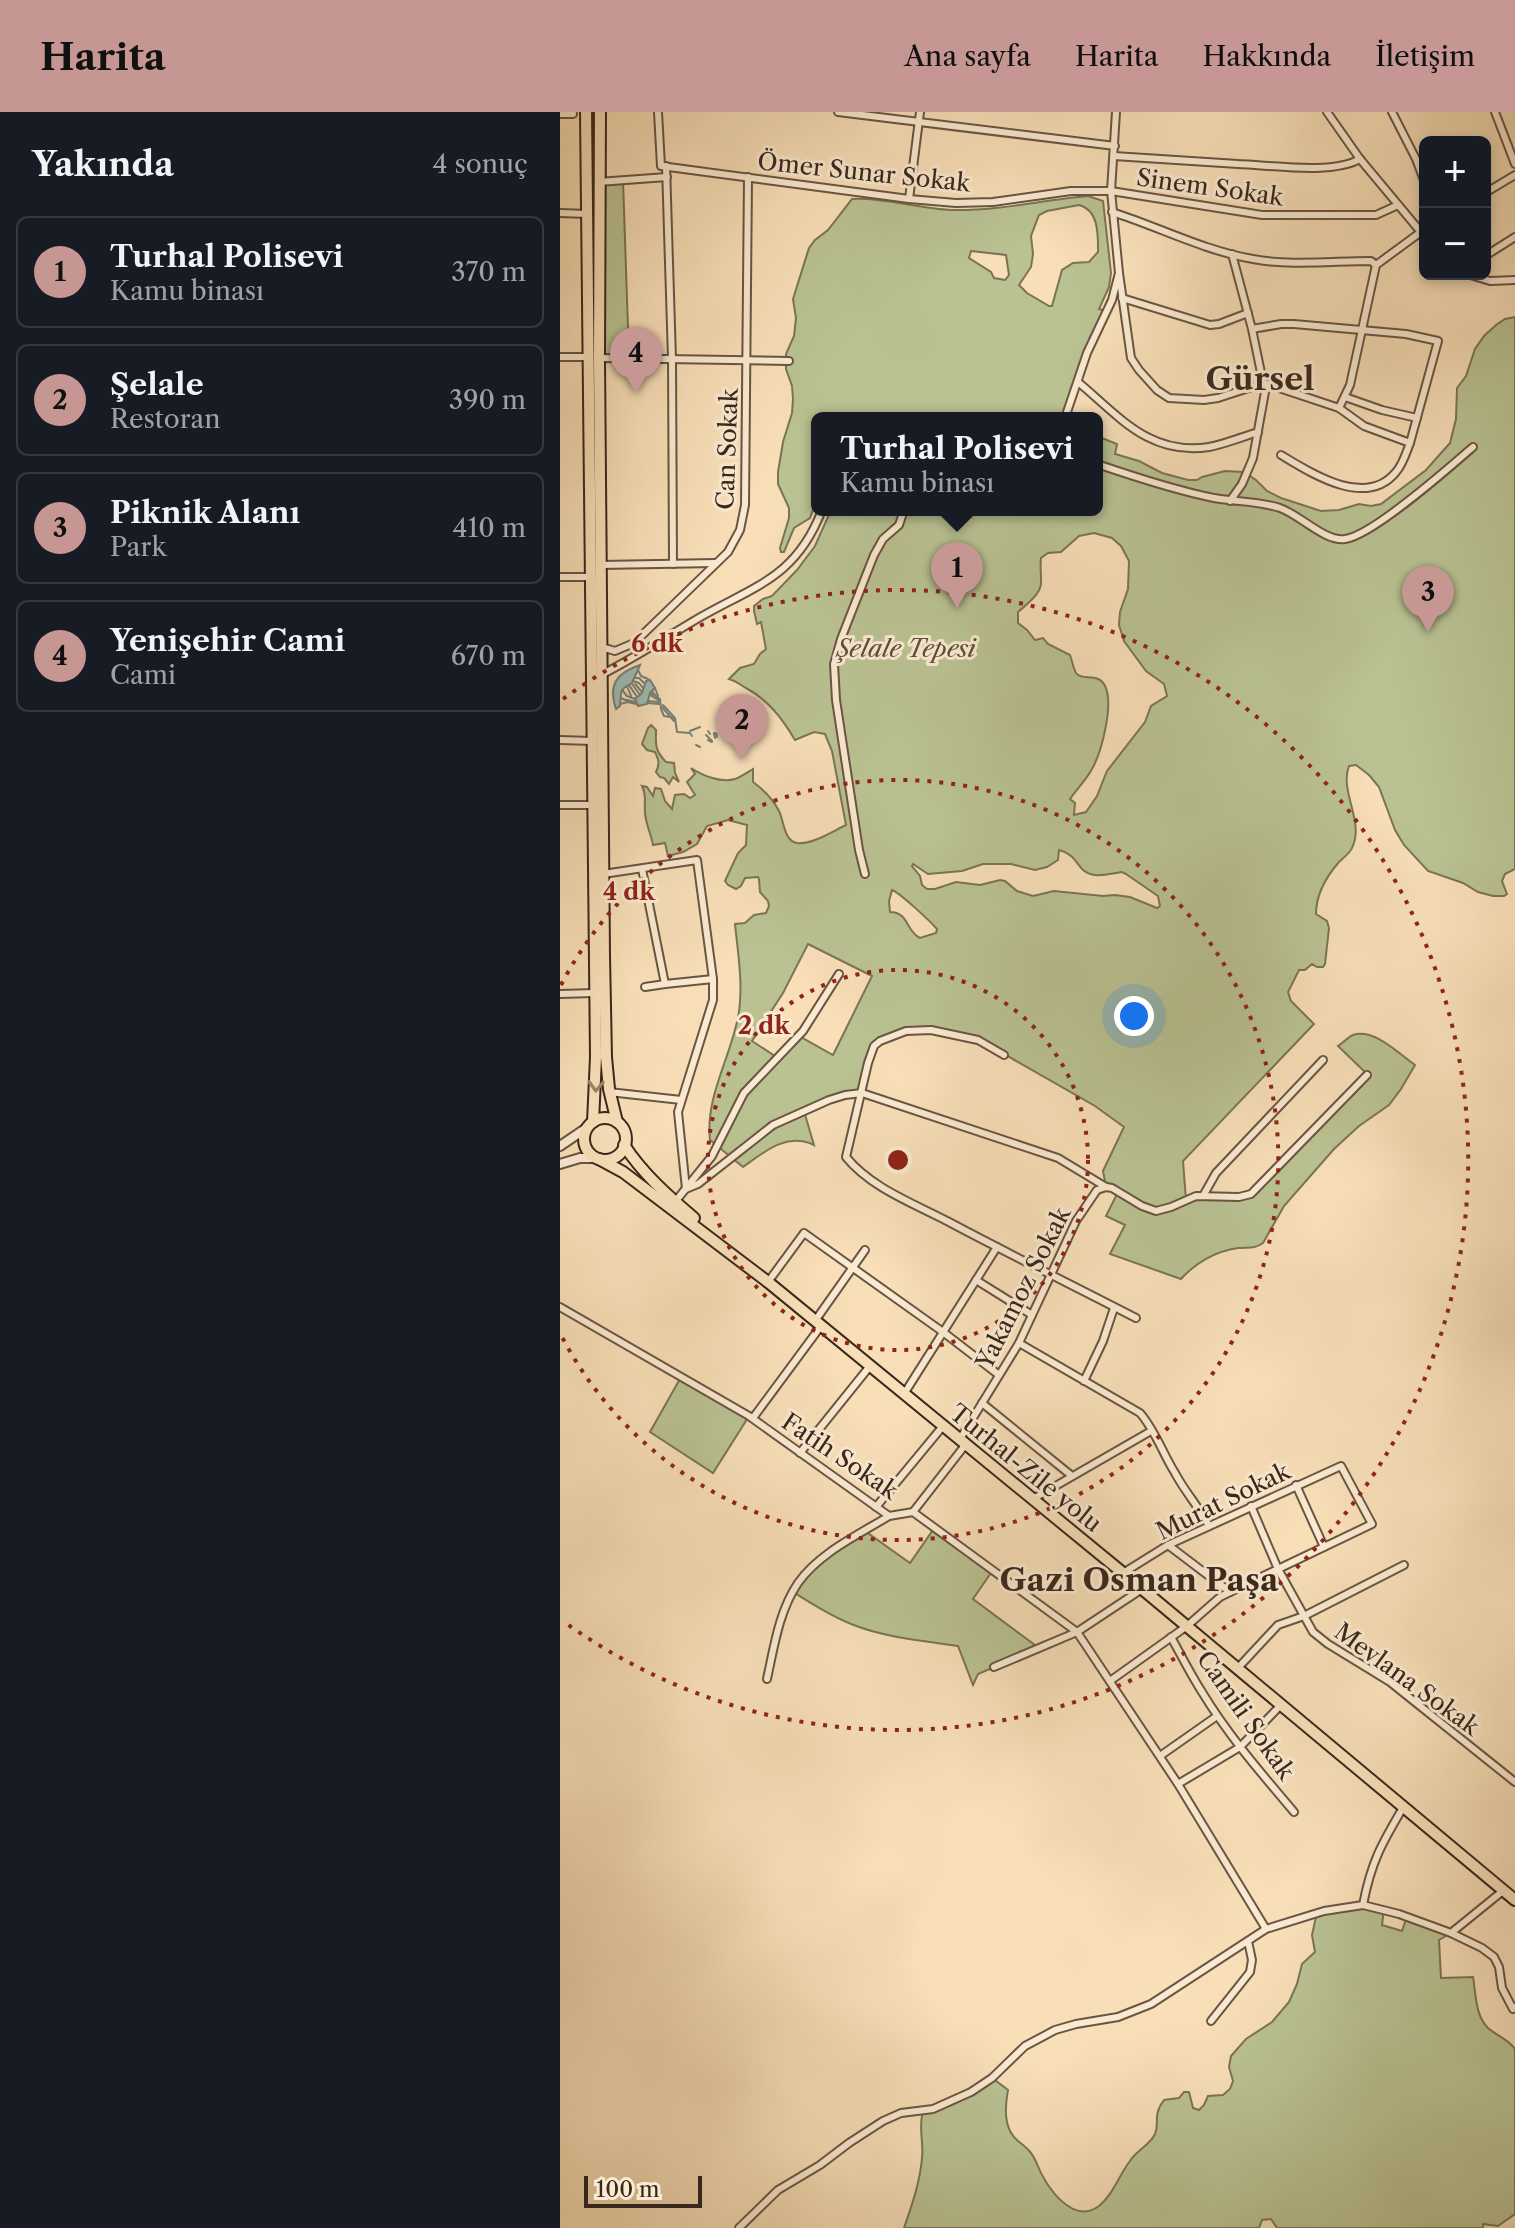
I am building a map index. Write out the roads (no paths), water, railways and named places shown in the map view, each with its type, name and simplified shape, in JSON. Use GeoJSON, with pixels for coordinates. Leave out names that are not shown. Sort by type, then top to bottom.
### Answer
{"type":"FeatureCollection","features":[{"type":"Feature","properties":{"kind":"main road"},"geometry":{"type":"LineString","coordinates":[[586,112],[600,565],[596,675],[606,1057],[609,1092],[617,1122],[624,1134],[624,1145],[619,1154],[613,1158],[597,1158]]}},
{"type":"Feature","properties":{"kind":"main road"},"geometry":{"type":"LineString","coordinates":[[596,648],[591,577],[600,113]]}},
{"type":"Feature","properties":{"kind":"main road"},"geometry":{"type":"LineString","coordinates":[[596,675],[592,741],[596,1090],[585,1144],[590,1154],[623,1172],[768,1282]]}},
{"type":"Feature","properties":{"kind":"main road"},"geometry":{"type":"LineString","coordinates":[[590,1125],[607,1119],[617,1122]]}},
{"type":"Feature","properties":{"kind":"main road"},"geometry":{"type":"LineString","coordinates":[[624,1145],[642,1169],[675,1202],[768,1282]]}},
{"type":"Feature","properties":{"kind":"main road","name":"Turhal-Zile yolu"},"geometry":{"type":"LineString","coordinates":[[768,1282],[1515,1900]]}},
{"type":"Feature","properties":{"kind":"street"},"geometry":{"type":"LineString","coordinates":[[658,112],[663,166],[667,177],[673,564]]}},
{"type":"Feature","properties":{"kind":"street"},"geometry":{"type":"LineString","coordinates":[[838,112],[1115,146]]}},
{"type":"Feature","properties":{"kind":"street"},"geometry":{"type":"LineString","coordinates":[[909,199],[920,112]]}},
{"type":"Feature","properties":{"kind":"street"},"geometry":{"type":"LineString","coordinates":[[1116,112],[1112,212],[1131,358],[1139,370],[1165,396],[1180,400],[1218,398],[1264,383],[1339,408],[1364,426],[1410,443]]}},
{"type":"Feature","properties":{"kind":"street"},"geometry":{"type":"LineString","coordinates":[[1327,112],[1360,159],[1419,229]]}},
{"type":"Feature","properties":{"kind":"street"},"geometry":{"type":"LineString","coordinates":[[1392,112],[1419,167]]}},
{"type":"Feature","properties":{"kind":"street"},"geometry":{"type":"LineString","coordinates":[[1495,112],[1515,164]]}},
{"type":"Feature","properties":{"kind":"street"},"geometry":{"type":"LineString","coordinates":[[560,114],[573,114]]}},
{"type":"Feature","properties":{"kind":"street"},"geometry":{"type":"LineString","coordinates":[[1114,156],[1317,167],[1342,167],[1360,159]]}},
{"type":"Feature","properties":{"kind":"street","name":"Ömer Sunar Sokak"},"geometry":{"type":"LineString","coordinates":[[663,166],[956,203],[993,202],[1071,191],[1111,191]]}},
{"type":"Feature","properties":{"kind":"street"},"geometry":{"type":"LineString","coordinates":[[1491,189],[1515,175]]}},
{"type":"Feature","properties":{"kind":"street"},"geometry":{"type":"LineString","coordinates":[[598,182],[667,177]]}},
{"type":"Feature","properties":{"kind":"street","name":"Can Sokak"},"geometry":{"type":"LineString","coordinates":[[621,649],[645,634],[716,563],[735,542],[744,518],[748,177]]}},
{"type":"Feature","properties":{"kind":"street","name":"Sinem Sokak"},"geometry":{"type":"LineString","coordinates":[[1111,191],[1279,216],[1376,215],[1398,205]]}},
{"type":"Feature","properties":{"kind":"street"},"geometry":{"type":"LineString","coordinates":[[1112,212],[1232,254],[1269,261],[1371,261],[1376,265]]}},
{"type":"Feature","properties":{"kind":"street"},"geometry":{"type":"LineString","coordinates":[[560,213],[588,214]]}},
{"type":"Feature","properties":{"kind":"street"},"geometry":{"type":"LineString","coordinates":[[1339,408],[1350,385],[1376,265],[1419,236]]}},
{"type":"Feature","properties":{"kind":"street"},"geometry":{"type":"LineString","coordinates":[[1491,252],[1515,237]]}},
{"type":"Feature","properties":{"kind":"street"},"geometry":{"type":"LineString","coordinates":[[1230,501],[1247,473],[1263,407],[1264,383],[1232,254]]}},
{"type":"Feature","properties":{"kind":"street"},"geometry":{"type":"LineString","coordinates":[[1067,412],[1087,353],[1112,300],[1119,273]]}},
{"type":"Feature","properties":{"kind":"street"},"geometry":{"type":"LineString","coordinates":[[1487,280],[1515,280]]}},
{"type":"Feature","properties":{"kind":"street"},"geometry":{"type":"LineString","coordinates":[[1122,298],[1210,325],[1248,313]]}},
{"type":"Feature","properties":{"kind":"street"},"geometry":{"type":"LineString","coordinates":[[1252,329],[1294,324],[1406,334],[1438,341],[1410,443],[1396,473],[1378,485],[1366,488],[1344,485],[1321,478],[1281,455]]}},
{"type":"Feature","properties":{"kind":"street"},"geometry":{"type":"LineString","coordinates":[[560,357],[789,361]]}},
{"type":"Feature","properties":{"kind":"street"},"geometry":{"type":"LineString","coordinates":[[1078,382],[1136,432],[1157,443],[1200,448],[1258,432]]}},
{"type":"Feature","properties":{"kind":"street"},"geometry":{"type":"LineString","coordinates":[[1345,397],[1417,418]]}},
{"type":"Feature","properties":{"kind":"street"},"geometry":{"type":"LineString","coordinates":[[1103,466],[1230,501],[1277,507],[1332,538],[1345,539],[1384,518],[1473,447]]}},
{"type":"Feature","properties":{"kind":"street"},"geometry":{"type":"LineString","coordinates":[[596,675],[627,662],[708,613],[769,581],[783,571],[809,540],[819,516]]}},
{"type":"Feature","properties":{"kind":"street"},"geometry":{"type":"LineString","coordinates":[[865,874],[836,700],[834,664],[874,555],[883,539],[899,525],[902,516]]}},
{"type":"Feature","properties":{"kind":"street"},"geometry":{"type":"LineString","coordinates":[[600,565],[716,563]]}},
{"type":"Feature","properties":{"kind":"street"},"geometry":{"type":"LineString","coordinates":[[560,577],[591,577]]}},
{"type":"Feature","properties":{"kind":"street"},"geometry":{"type":"LineString","coordinates":[[596,648],[621,649],[627,662]]}},
{"type":"Feature","properties":{"kind":"street"},"geometry":{"type":"LineString","coordinates":[[560,740],[592,741]]}},
{"type":"Feature","properties":{"kind":"street"},"geometry":{"type":"LineString","coordinates":[[560,805],[593,805]]}},
{"type":"Feature","properties":{"kind":"street"},"geometry":{"type":"LineString","coordinates":[[603,874],[697,860],[713,1000],[678,1115],[686,1189]]}},
{"type":"Feature","properties":{"kind":"street"},"geometry":{"type":"LineString","coordinates":[[642,869],[665,984]]}},
{"type":"Feature","properties":{"kind":"street"},"geometry":{"type":"LineString","coordinates":[[675,1202],[712,1156],[744,1093],[803,1031],[839,974]]}},
{"type":"Feature","properties":{"kind":"street"},"geometry":{"type":"LineString","coordinates":[[645,987],[713,979]]}},
{"type":"Feature","properties":{"kind":"street"},"geometry":{"type":"LineString","coordinates":[[560,994],[595,993]]}},
{"type":"Feature","properties":{"kind":"street"},"geometry":{"type":"LineString","coordinates":[[1004,1055],[990,1046],[961,1036],[931,1030],[906,1031],[874,1046],[846,1153],[848,1159],[874,1181],[1136,1318]]}},
{"type":"Feature","properties":{"kind":"street"},"geometry":{"type":"LineString","coordinates":[[1203,1196],[1216,1173],[1323,1060]]}},
{"type":"Feature","properties":{"kind":"street"},"geometry":{"type":"LineString","coordinates":[[686,1189],[698,1184],[773,1125],[838,1097],[862,1093],[1058,1158],[1106,1187],[1156,1211],[1203,1196],[1239,1197],[1251,1194],[1367,1075]]}},
{"type":"Feature","properties":{"kind":"street"},"geometry":{"type":"LineString","coordinates":[[609,1092],[681,1100]]}},
{"type":"Feature","properties":{"kind":"street"},"geometry":{"type":"LineString","coordinates":[[560,1146],[590,1125]]}},
{"type":"Feature","properties":{"kind":"street"},"geometry":{"type":"LineString","coordinates":[[560,1164],[580,1158],[597,1158]]}},
{"type":"Feature","properties":{"kind":"street","name":"Yakamoz Sokak"},"geometry":{"type":"LineString","coordinates":[[913,1512],[963,1442],[982,1403],[1019,1343],[1076,1221],[1097,1190],[1106,1187]]}},
{"type":"Feature","properties":{"kind":"street"},"geometry":{"type":"LineString","coordinates":[[768,1282],[804,1233],[999,1375]]}},
{"type":"Feature","properties":{"kind":"street"},"geometry":{"type":"LineString","coordinates":[[904,1394],[997,1247]]}},
{"type":"Feature","properties":{"kind":"street"},"geometry":{"type":"LineString","coordinates":[[753,1418],[865,1250]]}},
{"type":"Feature","properties":{"kind":"street"},"geometry":{"type":"LineString","coordinates":[[976,1280],[1032,1315]]}},
{"type":"Feature","properties":{"kind":"street","name":"Fatih Sokak"},"geometry":{"type":"LineString","coordinates":[[560,1307],[753,1418],[889,1516],[913,1512],[1077,1632],[1178,1784],[1266,1929]]}},
{"type":"Feature","properties":{"kind":"street"},"geometry":{"type":"LineString","coordinates":[[1084,1381],[1114,1308]]}},
{"type":"Feature","properties":{"kind":"street"},"geometry":{"type":"LineString","coordinates":[[1019,1343],[1140,1413],[1209,1526]]}},
{"type":"Feature","properties":{"kind":"street"},"geometry":{"type":"LineString","coordinates":[[800,1453],[870,1366]]}},
{"type":"Feature","properties":{"kind":"street"},"geometry":{"type":"LineString","coordinates":[[982,1403],[1072,1476]]}},
{"type":"Feature","properties":{"kind":"street"},"geometry":{"type":"LineString","coordinates":[[876,1507],[943,1426]]}},
{"type":"Feature","properties":{"kind":"street"},"geometry":{"type":"LineString","coordinates":[[1033,1499],[1151,1431]]}},
{"type":"Feature","properties":{"kind":"street","name":"Murat Sokak"},"geometry":{"type":"LineString","coordinates":[[1123,1573],[1168,1545],[1341,1466],[1372,1524],[1324,1547]]}},
{"type":"Feature","properties":{"kind":"street"},"geometry":{"type":"LineString","coordinates":[[1110,1681],[1187,1626],[1210,1604],[1324,1547],[1296,1485]]}},
{"type":"Feature","properties":{"kind":"street","name":"Mevlana Sokak"},"geometry":{"type":"LineString","coordinates":[[1251,1506],[1278,1569],[1309,1626],[1321,1638],[1390,1682],[1515,1782]]}},
{"type":"Feature","properties":{"kind":"street"},"geometry":{"type":"LineString","coordinates":[[767,1679],[784,1612],[799,1582],[828,1555],[889,1516]]}},
{"type":"Feature","properties":{"kind":"street"},"geometry":{"type":"LineString","coordinates":[[1168,1545],[1230,1592]]}},
{"type":"Feature","properties":{"kind":"street"},"geometry":{"type":"LineString","coordinates":[[1237,1669],[1278,1625],[1304,1616],[1404,1565]]}},
{"type":"Feature","properties":{"kind":"street"},"geometry":{"type":"LineString","coordinates":[[994,1667],[1077,1632],[1142,1589]]}},
{"type":"Feature","properties":{"kind":"street","name":"Camili Sokak"},"geometry":{"type":"LineString","coordinates":[[1171,1637],[1217,1716],[1294,1812]]}},
{"type":"Feature","properties":{"kind":"street"},"geometry":{"type":"LineString","coordinates":[[1178,1784],[1240,1747],[1281,1705]]}},
{"type":"Feature","properties":{"kind":"street"},"geometry":{"type":"LineString","coordinates":[[1160,1756],[1217,1716]]}},
{"type":"Feature","properties":{"kind":"street"},"geometry":{"type":"LineString","coordinates":[[1363,1905],[1378,1850],[1404,1806]]}},
{"type":"Feature","properties":{"kind":"street"},"geometry":{"type":"LineString","coordinates":[[1451,1933],[1504,1890]]}},
{"type":"Feature","properties":{"kind":"street"},"geometry":{"type":"LineString","coordinates":[[739,2228],[778,2190],[883,2121],[901,2113],[933,2109],[971,2092],[992,2078],[1025,2046],[1055,2030],[1118,2017],[1151,2004],[1266,1929],[1324,1911],[1363,1905],[1399,1914],[1482,1948],[1494,1957],[1506,1999],[1513,2009],[1515,2007]]}},
{"type":"Feature","properties":{"kind":"street"},"geometry":{"type":"LineString","coordinates":[[1211,2021],[1250,1972],[1252,1960],[1248,1941]]}},
{"type":"Feature","properties":{"kind":"water"},"geometry":{"type":"Polygon","coordinates":[[[640,665],[632,683],[621,693],[620,706],[616,709],[613,693],[616,681],[625,672],[640,665]]]}},
{"type":"Feature","properties":{"kind":"water"},"geometry":{"type":"Polygon","coordinates":[[[650,680],[655,688],[647,704],[638,706],[635,699],[642,693],[646,681],[650,680]]]}},
{"type":"Feature","properties":{"kind":"waterway"},"geometry":{"type":"LineString","coordinates":[[638,670],[641,676],[648,679]]}},
{"type":"Feature","properties":{"kind":"waterway"},"geometry":{"type":"LineString","coordinates":[[634,678],[644,683]]}},
{"type":"Feature","properties":{"kind":"waterway"},"geometry":{"type":"LineString","coordinates":[[633,681],[643,688]]}},
{"type":"Feature","properties":{"kind":"waterway"},"geometry":{"type":"LineString","coordinates":[[632,684],[640,695]]}},
{"type":"Feature","properties":{"kind":"waterway"},"geometry":{"type":"LineString","coordinates":[[635,684],[642,692]]}},
{"type":"Feature","properties":{"kind":"waterway"},"geometry":{"type":"LineString","coordinates":[[629,685],[637,697]]}},
{"type":"Feature","properties":{"kind":"waterway"},"geometry":{"type":"LineString","coordinates":[[627,686],[631,696]]}},
{"type":"Feature","properties":{"kind":"waterway"},"geometry":{"type":"LineString","coordinates":[[655,688],[658,696]]}},
{"type":"Feature","properties":{"kind":"waterway"},"geometry":{"type":"LineString","coordinates":[[622,690],[635,699]]}},
{"type":"Feature","properties":{"kind":"waterway"},"geometry":{"type":"LineString","coordinates":[[652,691],[660,701]]}},
{"type":"Feature","properties":{"kind":"waterway"},"geometry":{"type":"LineString","coordinates":[[650,693],[660,699],[664,716],[675,718],[677,732],[692,736]]}},
{"type":"Feature","properties":{"kind":"waterway"},"geometry":{"type":"LineString","coordinates":[[650,695],[658,700]]}},
{"type":"Feature","properties":{"kind":"waterway"},"geometry":{"type":"LineString","coordinates":[[621,698],[627,701]]}},
{"type":"Feature","properties":{"kind":"waterway"},"geometry":{"type":"LineString","coordinates":[[627,700],[635,702]]}},
{"type":"Feature","properties":{"kind":"waterway"},"geometry":{"type":"LineString","coordinates":[[648,701],[659,702]]}},
{"type":"Feature","properties":{"kind":"waterway"},"geometry":{"type":"LineString","coordinates":[[647,703],[659,704]]}},
{"type":"Feature","properties":{"kind":"waterway"},"geometry":{"type":"LineString","coordinates":[[620,704],[636,704]]}},
{"type":"Feature","properties":{"kind":"waterway"},"geometry":{"type":"LineString","coordinates":[[663,705],[674,717]]}},
{"type":"Feature","properties":{"kind":"waterway"},"geometry":{"type":"LineString","coordinates":[[662,707],[674,721]]}},
{"type":"Feature","properties":{"kind":"waterway"},"geometry":{"type":"LineString","coordinates":[[690,731],[700,727]]}},
{"type":"Feature","properties":{"kind":"waterway"},"geometry":{"type":"LineString","coordinates":[[714,733],[715,738]]}},
{"type":"Feature","properties":{"kind":"waterway"},"geometry":{"type":"LineString","coordinates":[[716,733],[717,737]]}},
{"type":"Feature","properties":{"kind":"waterway"},"geometry":{"type":"LineString","coordinates":[[706,735],[712,741]]}},
{"type":"Feature","properties":{"kind":"waterway"},"geometry":{"type":"LineString","coordinates":[[708,740],[712,742]]}},
{"type":"Feature","properties":{"kind":"waterway"},"geometry":{"type":"LineString","coordinates":[[696,745],[700,747]]}},
{"type":"Feature","properties":{"kind":"place","name":"Yenişehir Cami"},"geometry":{"type":"Point","coordinates":[636,393]}},
{"type":"Feature","properties":{"kind":"place","name":"Turhal Polisevi"},"geometry":{"type":"Point","coordinates":[957,608]}},
{"type":"Feature","properties":{"kind":"place","name":"Piknik Alanı"},"geometry":{"type":"Point","coordinates":[1428,632]}},
{"type":"Feature","properties":{"kind":"place","name":"Şelale"},"geometry":{"type":"Point","coordinates":[742,760]}},
{"type":"Feature","properties":{"kind":"district","name":"Gürsel"},"geometry":{"type":"Point","coordinates":[1260,378]}},
{"type":"Feature","properties":{"kind":"district","name":"Gazi Osman Paşa"},"geometry":{"type":"Point","coordinates":[1139,1579]}},
{"type":"Feature","properties":{"kind":"park label","name":"Şelale Tepesi"},"geometry":{"type":"Point","coordinates":[906,648]}}]}
